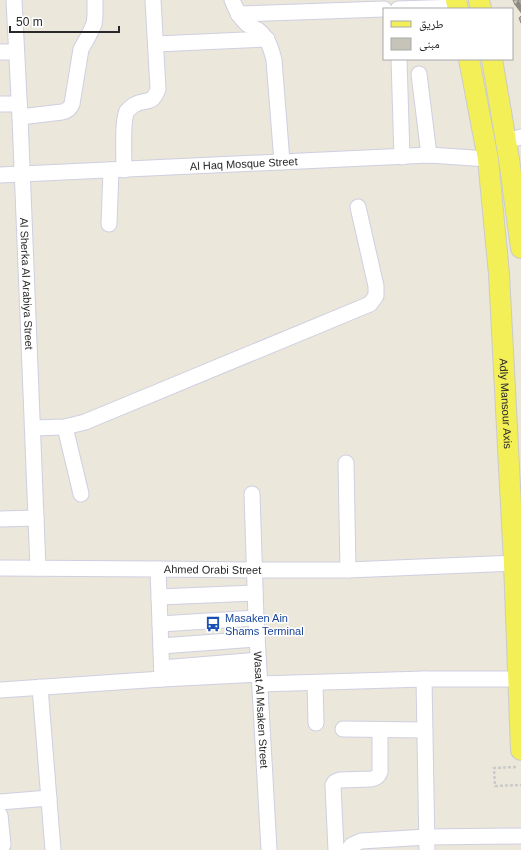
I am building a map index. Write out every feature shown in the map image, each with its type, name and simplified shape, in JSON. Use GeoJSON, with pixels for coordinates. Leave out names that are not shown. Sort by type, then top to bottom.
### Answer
{"type":"FeatureCollection","features":[{"type":"Feature","properties":{"kind":"main road","name":"Adly Mansour Axis"},"geometry":{"type":"LineString","coordinates":[[469,60],[488,159],[499,274],[514,563],[521,750]]}},
{"type":"Feature","properties":{"kind":"main road"},"geometry":{"type":"LineString","coordinates":[[492,60],[514,139],[521,248]]}},
{"type":"Feature","properties":{"kind":"street","name":"Al Sherka Al Arabiya Street"},"geometry":{"type":"LineString","coordinates":[[14,0],[20,110],[38,568]]}},
{"type":"Feature","properties":{"kind":"street"},"geometry":{"type":"LineString","coordinates":[[0,104],[20,110],[62,112],[70,108],[72,104],[81,49],[94,24],[95,0]]}},
{"type":"Feature","properties":{"kind":"street"},"geometry":{"type":"LineString","coordinates":[[109,224],[124,120],[128,110],[135,104],[149,101],[155,96],[158,89],[153,0]]}},
{"type":"Feature","properties":{"kind":"street"},"geometry":{"type":"LineString","coordinates":[[232,0],[238,14],[247,24],[258,30],[267,39],[272,49],[282,162]]}},
{"type":"Feature","properties":{"kind":"street"},"geometry":{"type":"LineString","coordinates":[[413,8],[457,5]]}},
{"type":"Feature","properties":{"kind":"street"},"geometry":{"type":"LineString","coordinates":[[238,14],[383,9]]}},
{"type":"Feature","properties":{"kind":"street"},"geometry":{"type":"LineString","coordinates":[[156,44],[267,39]]}},
{"type":"Feature","properties":{"kind":"street"},"geometry":{"type":"LineString","coordinates":[[0,52],[16,52]]}},
{"type":"Feature","properties":{"kind":"street"},"geometry":{"type":"LineString","coordinates":[[399,60],[402,157]]}},
{"type":"Feature","properties":{"kind":"street"},"geometry":{"type":"LineString","coordinates":[[418,74],[429,156]]}},
{"type":"Feature","properties":{"kind":"street","name":"Al Haq Mosque Street"},"geometry":{"type":"LineString","coordinates":[[0,175],[429,156],[488,159]]}},
{"type":"Feature","properties":{"kind":"street"},"geometry":{"type":"LineString","coordinates":[[32,428],[65,427],[85,422],[370,304],[376,296],[376,286],[358,207]]}},
{"type":"Feature","properties":{"kind":"street"},"geometry":{"type":"LineString","coordinates":[[65,427],[81,494]]}},
{"type":"Feature","properties":{"kind":"street"},"geometry":{"type":"LineString","coordinates":[[346,463],[348,570]]}},
{"type":"Feature","properties":{"kind":"street","name":"Wasat Al Msaken Street"},"geometry":{"type":"LineString","coordinates":[[252,494],[257,639],[269,850]]}},
{"type":"Feature","properties":{"kind":"street"},"geometry":{"type":"LineString","coordinates":[[0,519],[36,518]]}},
{"type":"Feature","properties":{"kind":"street","name":"Ahmed Orabi Street"},"geometry":{"type":"LineString","coordinates":[[162,673],[158,569],[348,570],[514,563]]}},
{"type":"Feature","properties":{"kind":"street"},"geometry":{"type":"LineString","coordinates":[[0,568],[158,569]]}},
{"type":"Feature","properties":{"kind":"street"},"geometry":{"type":"LineString","coordinates":[[159,597],[255,592]]}},
{"type":"Feature","properties":{"kind":"street"},"geometry":{"type":"LineString","coordinates":[[160,624],[256,618]]}},
{"type":"Feature","properties":{"kind":"street"},"geometry":{"type":"LineString","coordinates":[[161,646],[257,639]]}},
{"type":"Feature","properties":{"kind":"street"},"geometry":{"type":"LineString","coordinates":[[0,690],[162,673],[259,673],[315,683],[424,678],[519,679]]}},
{"type":"Feature","properties":{"kind":"street"},"geometry":{"type":"LineString","coordinates":[[424,678],[427,843]]}},
{"type":"Feature","properties":{"kind":"street"},"geometry":{"type":"LineString","coordinates":[[315,683],[316,723]]}},
{"type":"Feature","properties":{"kind":"street"},"geometry":{"type":"LineString","coordinates":[[40,687],[53,850]]}},
{"type":"Feature","properties":{"kind":"street"},"geometry":{"type":"LineString","coordinates":[[344,730],[425,730]]}},
{"type":"Feature","properties":{"kind":"street"},"geometry":{"type":"LineString","coordinates":[[336,850],[333,785],[335,782],[340,780],[371,779],[379,776],[380,730]]}},
{"type":"Feature","properties":{"kind":"street"},"geometry":{"type":"LineString","coordinates":[[0,802],[49,798]]}},
{"type":"Feature","properties":{"kind":"street"},"geometry":{"type":"LineString","coordinates":[[0,815],[3,845]]}},
{"type":"Feature","properties":{"kind":"street"},"geometry":{"type":"LineString","coordinates":[[348,850],[352,845],[361,841],[427,843],[521,836]]}},
{"type":"Feature","properties":{"kind":"path"},"geometry":{"type":"LineString","coordinates":[[521,767],[494,768],[494,786],[521,785]]}},
{"type":"Feature","properties":{"kind":"building"},"geometry":{"type":"Polygon","coordinates":[[[513,0],[519,0],[515,5],[513,0]]]}},
{"type":"Feature","properties":{"kind":"place","name":"Masaken Ain Shams Terminal"},"geometry":{"type":"Point","coordinates":[213,624]}}]}
